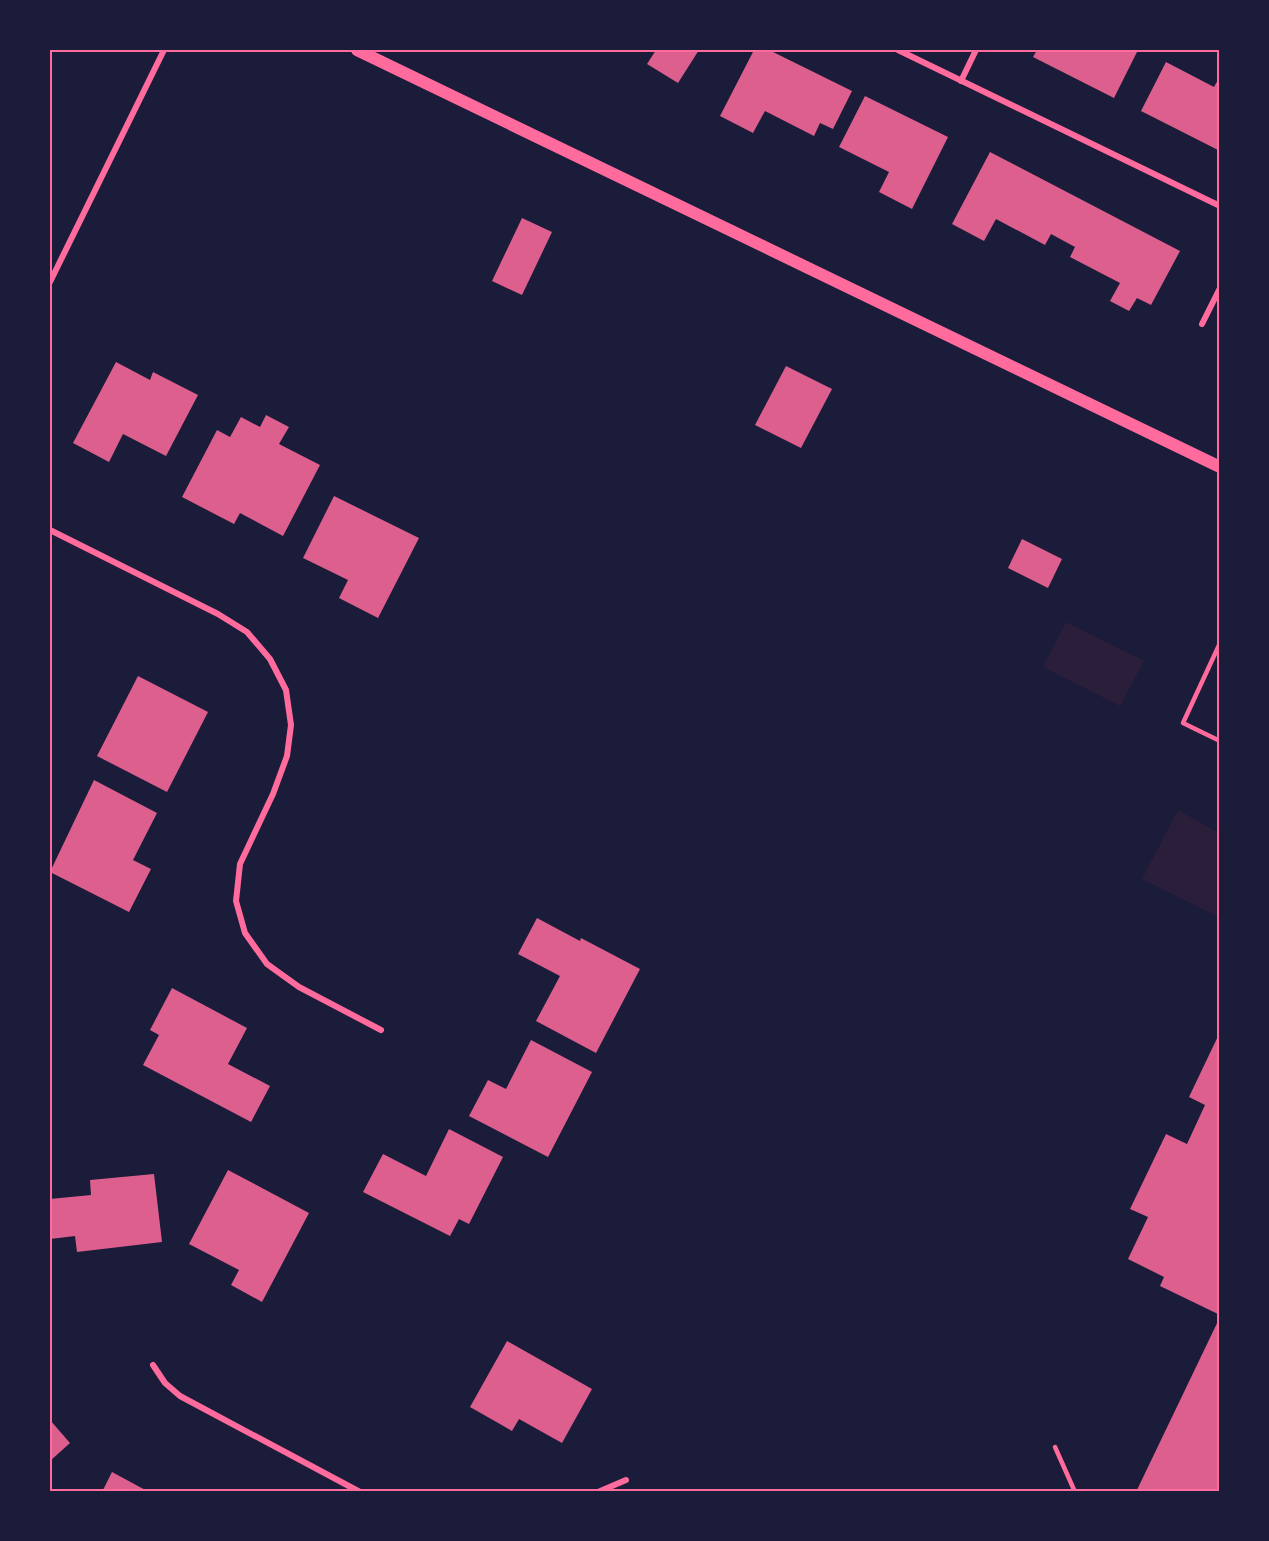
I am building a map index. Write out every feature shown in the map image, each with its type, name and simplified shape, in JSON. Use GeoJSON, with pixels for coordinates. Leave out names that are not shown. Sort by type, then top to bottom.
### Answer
{"type":"FeatureCollection","features":[{"type":"Feature","properties":{"kind":"main road"},"geometry":{"type":"LineString","coordinates":[[357,50],[1220,467]]}},
{"type":"Feature","properties":{"kind":"street"},"geometry":{"type":"LineString","coordinates":[[50,282],[164,50]]}},
{"type":"Feature","properties":{"kind":"street"},"geometry":{"type":"LineString","coordinates":[[898,50],[1220,206]]}},
{"type":"Feature","properties":{"kind":"street"},"geometry":{"type":"LineString","coordinates":[[961,81],[976,50]]}},
{"type":"Feature","properties":{"kind":"street"},"geometry":{"type":"LineString","coordinates":[[1202,324],[1220,288]]}},
{"type":"Feature","properties":{"kind":"street"},"geometry":{"type":"LineString","coordinates":[[50,530],[218,614],[247,632],[270,659],[286,690],[291,724],[287,756],[273,794],[240,864],[236,901],[242,922],[246,933],[267,964],[299,987],[381,1030]]}},
{"type":"Feature","properties":{"kind":"street"},"geometry":{"type":"LineString","coordinates":[[153,1365],[165,1383],[180,1396],[360,1491]]}},
{"type":"Feature","properties":{"kind":"street"},"geometry":{"type":"LineString","coordinates":[[598,1491],[626,1480]]}},
{"type":"Feature","properties":{"kind":"lane"},"geometry":{"type":"LineString","coordinates":[[1220,643],[1183,723],[1220,741]]}},
{"type":"Feature","properties":{"kind":"lane"},"geometry":{"type":"LineString","coordinates":[[1055,1447],[1075,1491]]}},
{"type":"Feature","properties":{"kind":"shaded area"},"geometry":{"type":"Polygon","coordinates":[[[1066,622],[1144,661],[1120,706],[1043,667],[1066,622]]]}},
{"type":"Feature","properties":{"kind":"shaded area"},"geometry":{"type":"Polygon","coordinates":[[[1178,810],[1219,833],[1219,917],[1142,879],[1178,810]]]}},
{"type":"Feature","properties":{"kind":"building"},"geometry":{"type":"Polygon","coordinates":[[[656,50],[699,50],[678,83],[647,64],[656,50]]]}},
{"type":"Feature","properties":{"kind":"building"},"geometry":{"type":"Polygon","coordinates":[[[754,50],[769,50],[852,91],[833,129],[820,123],[814,136],[765,111],[753,133],[720,116],[754,50]]]}},
{"type":"Feature","properties":{"kind":"building"},"geometry":{"type":"Polygon","coordinates":[[[1037,50],[1138,50],[1114,98],[1033,57],[1037,50]]]}},
{"type":"Feature","properties":{"kind":"building"},"geometry":{"type":"Polygon","coordinates":[[[1166,62],[1214,87],[1220,76],[1220,151],[1141,111],[1166,62]]]}},
{"type":"Feature","properties":{"kind":"building"},"geometry":{"type":"Polygon","coordinates":[[[865,96],[948,137],[912,209],[879,192],[889,172],[839,147],[865,96]]]}},
{"type":"Feature","properties":{"kind":"building"},"geometry":{"type":"Polygon","coordinates":[[[990,152],[1180,251],[1151,305],[1137,298],[1129,311],[1110,301],[1120,283],[1070,257],[1075,247],[1051,234],[1045,245],[996,219],[984,241],[952,224],[990,152]]]}},
{"type":"Feature","properties":{"kind":"building"},"geometry":{"type":"Polygon","coordinates":[[[522,218],[552,232],[522,295],[492,281],[522,218]]]}},
{"type":"Feature","properties":{"kind":"building"},"geometry":{"type":"Polygon","coordinates":[[[116,362],[150,380],[153,372],[198,395],[166,456],[123,434],[109,462],[73,443],[116,362]]]}},
{"type":"Feature","properties":{"kind":"building"},"geometry":{"type":"Polygon","coordinates":[[[786,366],[832,389],[801,448],[755,425],[786,366]]]}},
{"type":"Feature","properties":{"kind":"building"},"geometry":{"type":"Polygon","coordinates":[[[266,415],[289,427],[279,444],[320,465],[283,536],[240,513],[234,524],[182,497],[217,430],[230,437],[241,417],[260,427],[266,415]]]}},
{"type":"Feature","properties":{"kind":"building"},"geometry":{"type":"Polygon","coordinates":[[[334,496],[419,538],[378,618],[339,598],[348,580],[303,558],[334,496]]]}},
{"type":"Feature","properties":{"kind":"building"},"geometry":{"type":"Polygon","coordinates":[[[1022,539],[1062,559],[1048,588],[1008,568],[1022,539]]]}},
{"type":"Feature","properties":{"kind":"building"},"geometry":{"type":"Polygon","coordinates":[[[138,676],[208,712],[167,792],[97,756],[138,676]]]}},
{"type":"Feature","properties":{"kind":"building"},"geometry":{"type":"Polygon","coordinates":[[[94,780],[157,813],[133,860],[151,869],[129,912],[50,872],[94,780]]]}},
{"type":"Feature","properties":{"kind":"building"},"geometry":{"type":"Polygon","coordinates":[[[537,918],[640,969],[596,1053],[536,1021],[560,976],[518,954],[537,918]]]}},
{"type":"Feature","properties":{"kind":"building"},"geometry":{"type":"Polygon","coordinates":[[[172,988],[247,1028],[228,1064],[270,1086],[251,1122],[143,1065],[159,1035],[150,1030],[172,988]]]}},
{"type":"Feature","properties":{"kind":"building"},"geometry":{"type":"Polygon","coordinates":[[[1220,1032],[1220,1315],[1160,1286],[1164,1277],[1128,1259],[1148,1217],[1130,1209],[1166,1134],[1187,1144],[1205,1105],[1189,1097],[1220,1032]]]}},
{"type":"Feature","properties":{"kind":"building"},"geometry":{"type":"Polygon","coordinates":[[[531,1040],[592,1072],[548,1157],[469,1116],[488,1080],[506,1089],[531,1040]]]}},
{"type":"Feature","properties":{"kind":"building"},"geometry":{"type":"Polygon","coordinates":[[[449,1129],[503,1157],[469,1224],[459,1219],[450,1236],[363,1192],[383,1154],[426,1176],[449,1129]]]}},
{"type":"Feature","properties":{"kind":"building"},"geometry":{"type":"Polygon","coordinates":[[[228,1170],[309,1213],[262,1302],[231,1285],[239,1270],[189,1244],[228,1170]]]}},
{"type":"Feature","properties":{"kind":"building"},"geometry":{"type":"Polygon","coordinates":[[[154,1174],[162,1242],[77,1252],[75,1236],[50,1239],[50,1199],[91,1195],[90,1180],[154,1174]]]}},
{"type":"Feature","properties":{"kind":"building"},"geometry":{"type":"Polygon","coordinates":[[[1220,1317],[1220,1492],[1136,1492],[1220,1317]]]}},
{"type":"Feature","properties":{"kind":"building"},"geometry":{"type":"Polygon","coordinates":[[[507,1341],[592,1389],[562,1443],[519,1419],[512,1431],[470,1407],[507,1341]]]}},
{"type":"Feature","properties":{"kind":"building"},"geometry":{"type":"Polygon","coordinates":[[[50,1420],[70,1443],[50,1461],[50,1420]]]}},
{"type":"Feature","properties":{"kind":"building"},"geometry":{"type":"Polygon","coordinates":[[[112,1472],[149,1492],[102,1492],[112,1472]]]}}]}
